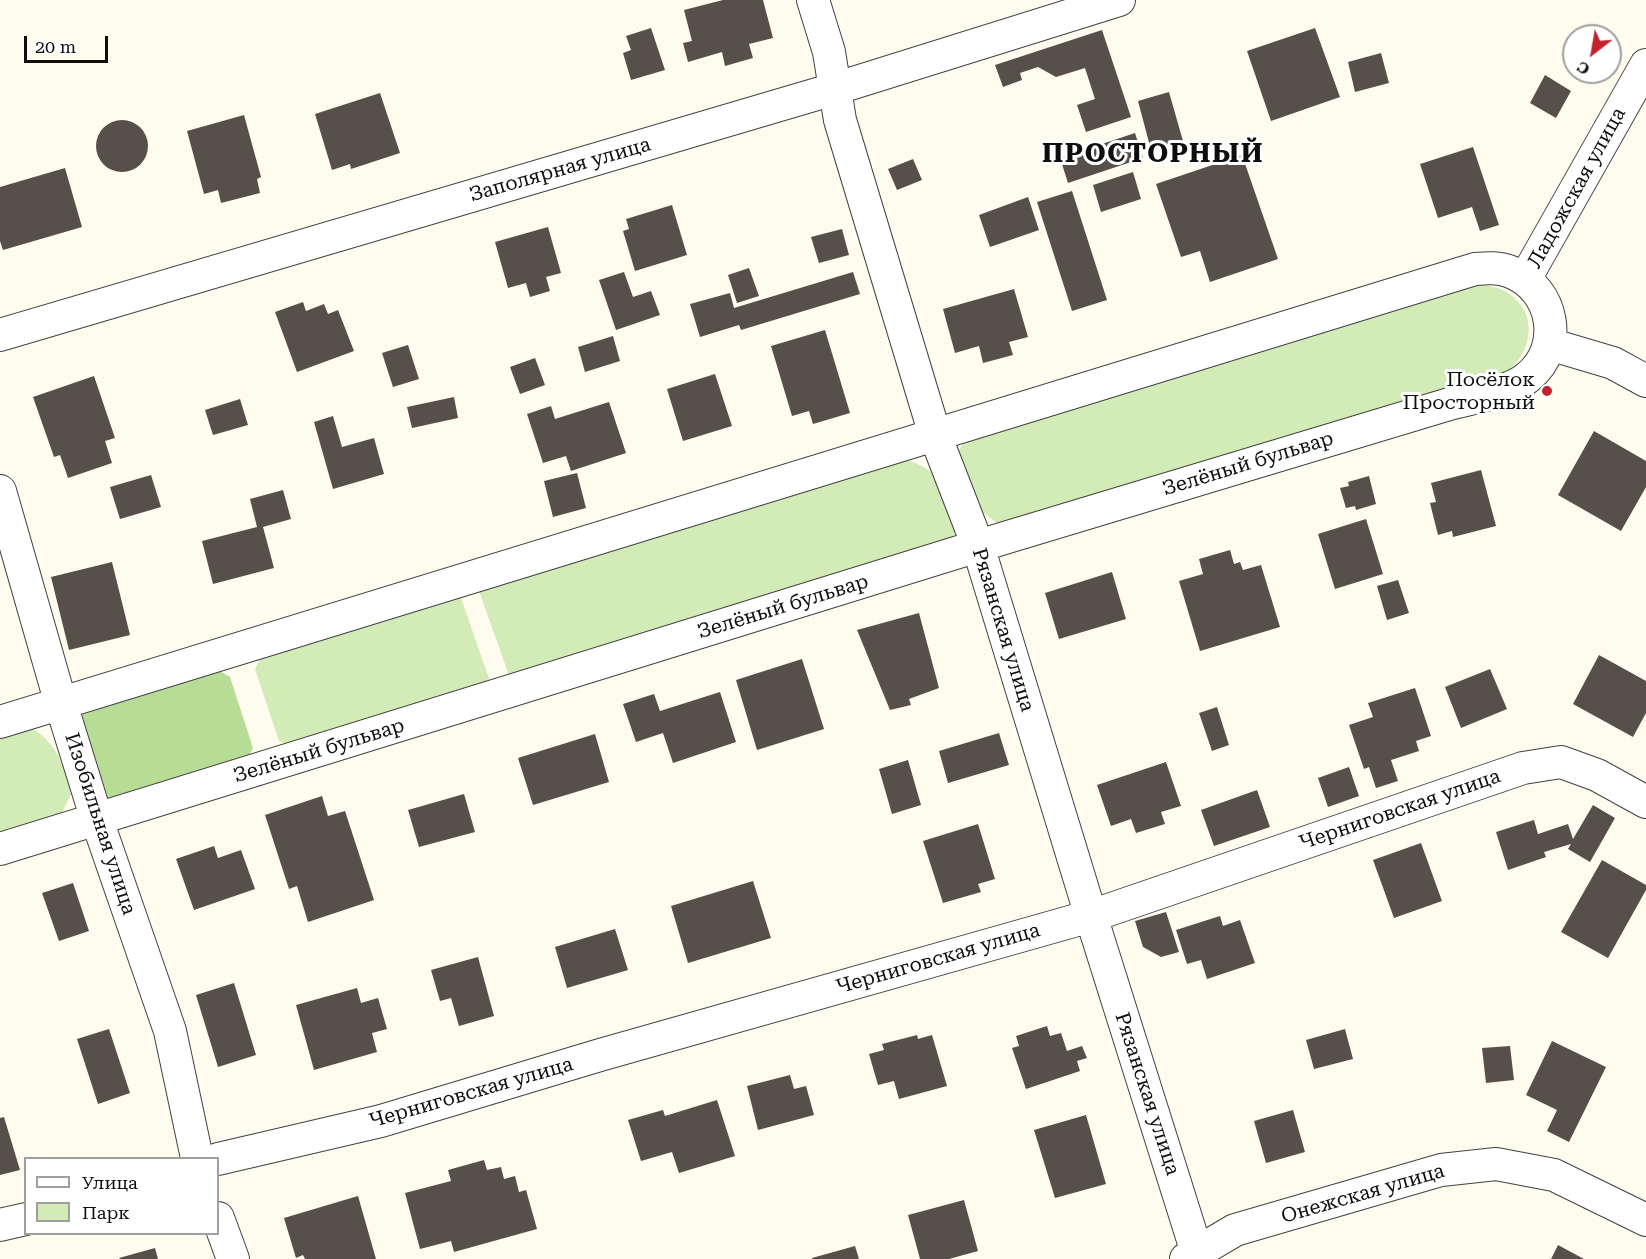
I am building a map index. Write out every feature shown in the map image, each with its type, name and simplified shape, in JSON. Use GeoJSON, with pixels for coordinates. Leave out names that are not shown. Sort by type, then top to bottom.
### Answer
{"type":"FeatureCollection","features":[{"type":"Feature","properties":{"kind":"street","name":"Рязанская улица"},"geometry":{"type":"LineString","coordinates":[[813,0],[829,52],[840,120],[935,435],[978,546],[1194,1257]]}},
{"type":"Feature","properties":{"kind":"street","name":"Заполярная улица"},"geometry":{"type":"LineString","coordinates":[[0,335],[834,89],[1119,0]]}},
{"type":"Feature","properties":{"kind":"street","name":"Ладожская улица"},"geometry":{"type":"LineString","coordinates":[[1525,279],[1646,65]]}},
{"type":"Feature","properties":{"kind":"street"},"geometry":{"type":"LineString","coordinates":[[0,722],[1475,269],[1495,268],[1511,272],[1525,279],[1537,290],[1546,304],[1551,320],[1549,344],[1613,363],[1646,381]]}},
{"type":"Feature","properties":{"kind":"street","name":"Зелёный бульвар"},"geometry":{"type":"LineString","coordinates":[[0,849],[978,546],[1514,386],[1528,378],[1539,366],[1549,344]]}},
{"type":"Feature","properties":{"kind":"street","name":"Изобильная улица"},"geometry":{"type":"LineString","coordinates":[[0,491],[97,820],[170,1031],[197,1157]]}},
{"type":"Feature","properties":{"kind":"street","name":"Черниговская улица"},"geometry":{"type":"LineString","coordinates":[[219,1159],[381,1121],[600,1055],[1091,916],[1522,768],[1561,762],[1597,775],[1646,802]]}},
{"type":"Feature","properties":{"kind":"street","name":"Онежская улица"},"geometry":{"type":"LineString","coordinates":[[1194,1257],[1236,1230],[1441,1170],[1496,1164],[1554,1175],[1646,1220]]}},
{"type":"Feature","properties":{"kind":"street"},"geometry":{"type":"LineString","coordinates":[[0,1225],[24,1219]]}},
{"type":"Feature","properties":{"kind":"street"},"geometry":{"type":"LineString","coordinates":[[219,1221],[232,1259]]}},
{"type":"Feature","properties":{"kind":"green space"},"geometry":{"type":"Polygon","coordinates":[[[1481,285],[1508,293],[1525,312],[1528,322],[1529,334],[1526,345],[1514,365],[1505,374],[1009,526],[997,523],[981,511],[957,457],[962,445],[974,438],[1465,287],[1481,285]]]}},
{"type":"Feature","properties":{"kind":"green space"},"geometry":{"type":"Polygon","coordinates":[[[902,459],[916,463],[935,475],[946,492],[958,526],[954,535],[946,542],[511,681],[479,591],[902,459]]]}},
{"type":"Feature","properties":{"kind":"green space"},"geometry":{"type":"Polygon","coordinates":[[[461,598],[492,687],[288,745],[279,741],[255,669],[260,659],[461,598]]]}},
{"type":"Feature","properties":{"kind":"green space"},"geometry":{"type":"Polygon","coordinates":[[[218,670],[230,677],[253,748],[246,762],[106,805],[78,716],[218,670]]]}},
{"type":"Feature","properties":{"kind":"green space"},"geometry":{"type":"Polygon","coordinates":[[[33,729],[48,741],[59,757],[71,794],[62,813],[54,819],[0,835],[0,736],[33,729]]]}},
{"type":"Feature","properties":{"kind":"building"},"geometry":{"type":"Polygon","coordinates":[[[723,0],[763,0],[773,38],[749,44],[753,58],[725,66],[722,52],[688,62],[683,43],[692,41],[684,10],[723,0]]]}},
{"type":"Feature","properties":{"kind":"building"},"geometry":{"type":"Polygon","coordinates":[[[651,28],[665,70],[631,80],[623,53],[631,50],[626,36],[651,28]]]}},
{"type":"Feature","properties":{"kind":"building"},"geometry":{"type":"Polygon","coordinates":[[[1315,28],[1340,97],[1271,121],[1247,51],[1315,28]]]}},
{"type":"Feature","properties":{"kind":"building"},"geometry":{"type":"Polygon","coordinates":[[[1102,30],[1131,117],[1086,132],[1077,105],[1095,99],[1085,68],[1056,77],[1038,67],[1020,73],[1022,80],[1003,87],[995,65],[1102,30]]]}},
{"type":"Feature","properties":{"kind":"building"},"geometry":{"type":"Polygon","coordinates":[[[1381,53],[1389,83],[1355,92],[1348,62],[1381,53]]]}},
{"type":"Feature","properties":{"kind":"building"},"geometry":{"type":"Polygon","coordinates":[[[1545,75],[1571,91],[1556,118],[1530,103],[1545,75]]]}},
{"type":"Feature","properties":{"kind":"building"},"geometry":{"type":"Polygon","coordinates":[[[1169,92],[1183,141],[1151,150],[1138,101],[1169,92]]]}},
{"type":"Feature","properties":{"kind":"building"},"geometry":{"type":"Polygon","coordinates":[[[380,93],[400,153],[351,169],[350,164],[332,170],[315,114],[380,93]]]}},
{"type":"Feature","properties":{"kind":"building"},"geometry":{"type":"Polygon","coordinates":[[[244,115],[261,177],[257,179],[260,193],[221,203],[218,190],[204,194],[187,131],[244,115]]]}},
{"type":"Feature","properties":{"kind":"building"},"geometry":{"type":"Polygon","coordinates":[[[117,120],[127,120],[141,127],[148,146],[141,165],[127,172],[117,172],[107,168],[100,161],[96,151],[96,141],[100,131],[107,124],[117,120]]]}},
{"type":"Feature","properties":{"kind":"building"},"geometry":{"type":"Polygon","coordinates":[[[1135,133],[1143,158],[1068,183],[1060,158],[1135,133]]]}},
{"type":"Feature","properties":{"kind":"building"},"geometry":{"type":"Polygon","coordinates":[[[1473,147],[1499,225],[1480,231],[1472,207],[1438,218],[1420,164],[1473,147]]]}},
{"type":"Feature","properties":{"kind":"building"},"geometry":{"type":"Polygon","coordinates":[[[1242,155],[1278,259],[1210,282],[1200,251],[1181,257],[1156,184],[1242,155]]]}},
{"type":"Feature","properties":{"kind":"building"},"geometry":{"type":"Polygon","coordinates":[[[913,159],[922,180],[897,190],[888,169],[913,159]]]}},
{"type":"Feature","properties":{"kind":"building"},"geometry":{"type":"Polygon","coordinates":[[[65,168],[82,227],[3,250],[0,241],[0,187],[65,168]]]}},
{"type":"Feature","properties":{"kind":"building"},"geometry":{"type":"Polygon","coordinates":[[[1133,172],[1141,199],[1101,212],[1093,185],[1133,172]]]}},
{"type":"Feature","properties":{"kind":"building"},"geometry":{"type":"Polygon","coordinates":[[[1072,191],[1107,300],[1072,311],[1037,202],[1072,191]]]}},
{"type":"Feature","properties":{"kind":"building"},"geometry":{"type":"Polygon","coordinates":[[[1028,197],[1039,230],[990,247],[979,215],[1028,197]]]}},
{"type":"Feature","properties":{"kind":"building"},"geometry":{"type":"Polygon","coordinates":[[[672,205],[687,255],[635,271],[623,231],[629,229],[626,219],[672,205]]]}},
{"type":"Feature","properties":{"kind":"building"},"geometry":{"type":"Polygon","coordinates":[[[548,227],[561,273],[546,277],[550,291],[530,297],[526,283],[508,288],[495,242],[548,227]]]}},
{"type":"Feature","properties":{"kind":"building"},"geometry":{"type":"Polygon","coordinates":[[[842,229],[849,255],[819,263],[811,237],[842,229]]]}},
{"type":"Feature","properties":{"kind":"building"},"geometry":{"type":"Polygon","coordinates":[[[749,268],[759,296],[737,303],[728,275],[749,268]]]}},
{"type":"Feature","properties":{"kind":"building"},"geometry":{"type":"Polygon","coordinates":[[[624,272],[633,297],[651,291],[660,315],[616,330],[599,280],[624,272]]]}},
{"type":"Feature","properties":{"kind":"building"},"geometry":{"type":"Polygon","coordinates":[[[853,272],[860,294],[741,330],[739,325],[700,337],[690,304],[730,293],[734,308],[853,272]]]}},
{"type":"Feature","properties":{"kind":"building"},"geometry":{"type":"Polygon","coordinates":[[[1014,289],[1028,337],[1009,342],[1013,355],[983,363],[979,346],[955,353],[943,309],[1014,289]]]}},
{"type":"Feature","properties":{"kind":"building"},"geometry":{"type":"Polygon","coordinates":[[[303,302],[306,311],[324,304],[328,314],[338,310],[354,351],[297,372],[275,312],[303,302]]]}},
{"type":"Feature","properties":{"kind":"building"},"geometry":{"type":"Polygon","coordinates":[[[825,330],[850,413],[813,424],[809,411],[792,416],[771,346],[825,330]]]}},
{"type":"Feature","properties":{"kind":"building"},"geometry":{"type":"Polygon","coordinates":[[[613,336],[620,361],[585,372],[578,347],[613,336]]]}},
{"type":"Feature","properties":{"kind":"building"},"geometry":{"type":"Polygon","coordinates":[[[408,345],[419,379],[393,387],[382,353],[408,345]]]}},
{"type":"Feature","properties":{"kind":"building"},"geometry":{"type":"Polygon","coordinates":[[[535,358],[545,385],[520,394],[510,367],[535,358]]]}},
{"type":"Feature","properties":{"kind":"building"},"geometry":{"type":"Polygon","coordinates":[[[715,374],[732,426],[683,441],[667,389],[715,374]]]}},
{"type":"Feature","properties":{"kind":"building"},"geometry":{"type":"Polygon","coordinates":[[[94,376],[115,438],[105,441],[112,463],[68,478],[60,455],[54,457],[33,397],[94,376]]]}},
{"type":"Feature","properties":{"kind":"building"},"geometry":{"type":"Polygon","coordinates":[[[454,397],[458,418],[412,428],[407,407],[454,397]]]}},
{"type":"Feature","properties":{"kind":"building"},"geometry":{"type":"Polygon","coordinates":[[[240,399],[248,425],[213,435],[205,410],[240,399]]]}},
{"type":"Feature","properties":{"kind":"building"},"geometry":{"type":"Polygon","coordinates":[[[609,402],[626,453],[571,471],[566,456],[543,463],[527,414],[551,406],[555,419],[609,402]]]}},
{"type":"Feature","properties":{"kind":"building"},"geometry":{"type":"Polygon","coordinates":[[[333,416],[342,447],[374,438],[384,474],[333,489],[314,422],[333,416]]]}},
{"type":"Feature","properties":{"kind":"building"},"geometry":{"type":"Polygon","coordinates":[[[1594,431],[1646,461],[1646,487],[1621,531],[1558,495],[1594,431]]]}},
{"type":"Feature","properties":{"kind":"building"},"geometry":{"type":"Polygon","coordinates":[[[1481,470],[1496,526],[1453,537],[1452,531],[1438,535],[1430,503],[1436,502],[1431,483],[1481,470]]]}},
{"type":"Feature","properties":{"kind":"building"},"geometry":{"type":"Polygon","coordinates":[[[577,473],[586,508],[553,517],[544,481],[577,473]]]}},
{"type":"Feature","properties":{"kind":"building"},"geometry":{"type":"Polygon","coordinates":[[[151,475],[161,507],[120,519],[110,487],[151,475]]]}},
{"type":"Feature","properties":{"kind":"building"},"geometry":{"type":"Polygon","coordinates":[[[1369,476],[1376,504],[1356,510],[1355,506],[1346,508],[1340,488],[1349,486],[1348,482],[1369,476]]]}},
{"type":"Feature","properties":{"kind":"building"},"geometry":{"type":"Polygon","coordinates":[[[283,490],[291,519],[263,527],[274,568],[213,584],[202,541],[257,527],[250,499],[283,490]]]}},
{"type":"Feature","properties":{"kind":"building"},"geometry":{"type":"Polygon","coordinates":[[[1366,519],[1383,574],[1335,589],[1318,534],[1366,519]]]}},
{"type":"Feature","properties":{"kind":"building"},"geometry":{"type":"Polygon","coordinates":[[[1230,550],[1234,564],[1240,562],[1243,570],[1261,565],[1280,627],[1200,651],[1179,581],[1203,574],[1199,559],[1230,550]]]}},
{"type":"Feature","properties":{"kind":"building"},"geometry":{"type":"Polygon","coordinates":[[[112,562],[130,635],[69,650],[51,577],[112,562]]]}},
{"type":"Feature","properties":{"kind":"building"},"geometry":{"type":"Polygon","coordinates":[[[1112,572],[1126,619],[1059,639],[1045,593],[1112,572]]]}},
{"type":"Feature","properties":{"kind":"building"},"geometry":{"type":"Polygon","coordinates":[[[1398,580],[1409,613],[1387,620],[1377,586],[1398,580]]]}},
{"type":"Feature","properties":{"kind":"building"},"geometry":{"type":"Polygon","coordinates":[[[919,613],[939,688],[909,699],[911,705],[890,710],[857,630],[919,613]]]}},
{"type":"Feature","properties":{"kind":"building"},"geometry":{"type":"Polygon","coordinates":[[[1599,655],[1646,681],[1646,713],[1633,737],[1573,704],[1599,655]]]}},
{"type":"Feature","properties":{"kind":"building"},"geometry":{"type":"Polygon","coordinates":[[[802,659],[824,729],[757,750],[736,680],[802,659]]]}},
{"type":"Feature","properties":{"kind":"building"},"geometry":{"type":"Polygon","coordinates":[[[1490,669],[1507,709],[1461,728],[1445,687],[1490,669]]]}},
{"type":"Feature","properties":{"kind":"building"},"geometry":{"type":"Polygon","coordinates":[[[1415,688],[1431,736],[1416,741],[1419,751],[1391,760],[1398,781],[1376,788],[1369,767],[1364,769],[1349,725],[1373,717],[1368,703],[1415,688]]]}},
{"type":"Feature","properties":{"kind":"building"},"geometry":{"type":"Polygon","coordinates":[[[720,692],[736,742],[673,763],[663,733],[636,742],[623,704],[654,694],[660,711],[720,692]]]}},
{"type":"Feature","properties":{"kind":"building"},"geometry":{"type":"Polygon","coordinates":[[[1217,707],[1229,745],[1212,751],[1199,713],[1217,707]]]}},
{"type":"Feature","properties":{"kind":"building"},"geometry":{"type":"Polygon","coordinates":[[[999,733],[1009,765],[948,783],[939,751],[999,733]]]}},
{"type":"Feature","properties":{"kind":"building"},"geometry":{"type":"Polygon","coordinates":[[[595,734],[609,782],[533,805],[518,758],[595,734]]]}},
{"type":"Feature","properties":{"kind":"building"},"geometry":{"type":"Polygon","coordinates":[[[908,760],[921,805],[892,814],[879,769],[908,760]]]}},
{"type":"Feature","properties":{"kind":"building"},"geometry":{"type":"Polygon","coordinates":[[[1166,762],[1181,806],[1161,812],[1165,824],[1136,833],[1131,819],[1111,826],[1097,785],[1166,762]]]}},
{"type":"Feature","properties":{"kind":"building"},"geometry":{"type":"Polygon","coordinates":[[[1349,767],[1359,796],[1328,807],[1318,778],[1349,767]]]}},
{"type":"Feature","properties":{"kind":"building"},"geometry":{"type":"Polygon","coordinates":[[[1257,790],[1270,827],[1214,846],[1201,810],[1257,790]]]}},
{"type":"Feature","properties":{"kind":"building"},"geometry":{"type":"Polygon","coordinates":[[[464,794],[475,832],[419,847],[408,810],[464,794]]]}},
{"type":"Feature","properties":{"kind":"building"},"geometry":{"type":"Polygon","coordinates":[[[322,796],[328,816],[345,811],[374,900],[308,922],[297,886],[289,889],[265,815],[322,796]]]}},
{"type":"Feature","properties":{"kind":"building"},"geometry":{"type":"Polygon","coordinates":[[[1593,805],[1615,818],[1590,862],[1568,849],[1571,844],[1544,852],[1546,857],[1508,870],[1496,832],[1534,820],[1538,834],[1568,824],[1573,839],[1593,805]]]}},
{"type":"Feature","properties":{"kind":"building"},"geometry":{"type":"Polygon","coordinates":[[[978,824],[995,879],[978,884],[981,892],[943,903],[923,841],[978,824]]]}},
{"type":"Feature","properties":{"kind":"building"},"geometry":{"type":"Polygon","coordinates":[[[1421,843],[1442,901],[1394,918],[1373,860],[1421,843]]]}},
{"type":"Feature","properties":{"kind":"building"},"geometry":{"type":"Polygon","coordinates":[[[214,846],[218,858],[241,850],[255,889],[194,910],[176,859],[214,846]]]}},
{"type":"Feature","properties":{"kind":"building"},"geometry":{"type":"Polygon","coordinates":[[[1602,860],[1646,885],[1646,890],[1608,958],[1561,932],[1602,860]]]}},
{"type":"Feature","properties":{"kind":"building"},"geometry":{"type":"Polygon","coordinates":[[[753,881],[771,938],[688,963],[671,906],[753,881]]]}},
{"type":"Feature","properties":{"kind":"building"},"geometry":{"type":"Polygon","coordinates":[[[73,883],[89,931],[59,941],[42,893],[73,883]]]}},
{"type":"Feature","properties":{"kind":"building"},"geometry":{"type":"Polygon","coordinates":[[[1166,912],[1179,952],[1161,957],[1143,947],[1135,921],[1166,912]]]}},
{"type":"Feature","properties":{"kind":"building"},"geometry":{"type":"Polygon","coordinates":[[[1220,916],[1223,926],[1240,920],[1255,963],[1207,979],[1201,960],[1187,964],[1176,930],[1220,916]]]}},
{"type":"Feature","properties":{"kind":"building"},"geometry":{"type":"Polygon","coordinates":[[[615,929],[628,970],[567,988],[555,947],[615,929]]]}},
{"type":"Feature","properties":{"kind":"building"},"geometry":{"type":"Polygon","coordinates":[[[478,957],[494,1016],[459,1026],[451,998],[440,1001],[431,970],[478,957]]]}},
{"type":"Feature","properties":{"kind":"building"},"geometry":{"type":"Polygon","coordinates":[[[234,983],[256,1055],[218,1067],[196,995],[234,983]]]}},
{"type":"Feature","properties":{"kind":"building"},"geometry":{"type":"Polygon","coordinates":[[[357,988],[361,1003],[378,998],[387,1029],[372,1033],[377,1052],[314,1070],[296,1005],[357,988]]]}},
{"type":"Feature","properties":{"kind":"building"},"geometry":{"type":"Polygon","coordinates":[[[1047,1026],[1050,1036],[1061,1033],[1067,1051],[1082,1046],[1087,1058],[1077,1061],[1080,1071],[1026,1089],[1012,1048],[1019,1046],[1016,1036],[1047,1026]]]}},
{"type":"Feature","properties":{"kind":"building"},"geometry":{"type":"Polygon","coordinates":[[[109,1029],[130,1093],[98,1104],[77,1039],[109,1029]]]}},
{"type":"Feature","properties":{"kind":"building"},"geometry":{"type":"Polygon","coordinates":[[[1345,1029],[1353,1059],[1314,1069],[1306,1040],[1345,1029]]]}},
{"type":"Feature","properties":{"kind":"building"},"geometry":{"type":"Polygon","coordinates":[[[917,1035],[918,1039],[932,1035],[947,1086],[899,1099],[894,1081],[878,1085],[869,1054],[884,1050],[882,1044],[917,1035]]]}},
{"type":"Feature","properties":{"kind":"building"},"geometry":{"type":"Polygon","coordinates":[[[1552,1041],[1606,1067],[1569,1142],[1547,1131],[1557,1110],[1526,1095],[1552,1041]]]}},
{"type":"Feature","properties":{"kind":"building"},"geometry":{"type":"Polygon","coordinates":[[[1510,1046],[1514,1080],[1486,1083],[1482,1048],[1510,1046]]]}},
{"type":"Feature","properties":{"kind":"building"},"geometry":{"type":"Polygon","coordinates":[[[790,1075],[794,1089],[806,1086],[814,1115],[758,1130],[747,1086],[790,1075]]]}},
{"type":"Feature","properties":{"kind":"building"},"geometry":{"type":"Polygon","coordinates":[[[717,1100],[735,1156],[679,1173],[672,1152],[641,1161],[628,1120],[663,1110],[665,1116],[717,1100]]]}},
{"type":"Feature","properties":{"kind":"building"},"geometry":{"type":"Polygon","coordinates":[[[1293,1110],[1305,1152],[1266,1163],[1254,1121],[1293,1110]]]}},
{"type":"Feature","properties":{"kind":"building"},"geometry":{"type":"Polygon","coordinates":[[[1086,1115],[1106,1184],[1055,1198],[1034,1130],[1086,1115]]]}},
{"type":"Feature","properties":{"kind":"building"},"geometry":{"type":"Polygon","coordinates":[[[4,1117],[20,1170],[0,1175],[0,1118],[4,1117]]]}},
{"type":"Feature","properties":{"kind":"building"},"geometry":{"type":"Polygon","coordinates":[[[484,1160],[487,1170],[501,1167],[504,1179],[515,1176],[519,1192],[526,1190],[537,1229],[454,1252],[451,1241],[420,1249],[405,1193],[451,1181],[448,1170],[484,1160]]]}},
{"type":"Feature","properties":{"kind":"building"},"geometry":{"type":"Polygon","coordinates":[[[358,1196],[376,1259],[305,1259],[303,1255],[296,1258],[284,1218],[358,1196]]]}},
{"type":"Feature","properties":{"kind":"building"},"geometry":{"type":"Polygon","coordinates":[[[964,1200],[978,1251],[949,1259],[920,1259],[908,1215],[964,1200]]]}},
{"type":"Feature","properties":{"kind":"building"},"geometry":{"type":"Polygon","coordinates":[[[1558,1245],[1584,1259],[1551,1259],[1558,1245]]]}},
{"type":"Feature","properties":{"kind":"building"},"geometry":{"type":"Polygon","coordinates":[[[855,1246],[859,1259],[812,1259],[812,1258],[855,1246]]]}},
{"type":"Feature","properties":{"kind":"building"},"geometry":{"type":"Polygon","coordinates":[[[155,1248],[158,1259],[119,1258],[155,1248]]]}},
{"type":"Feature","properties":{"kind":"place","name":"Посёлок Просторный"},"geometry":{"type":"Point","coordinates":[1547,391]}},
{"type":"Feature","properties":{"kind":"district","name":"ПРОСТОРНЫЙ"},"geometry":{"type":"Point","coordinates":[1153,154]}}]}
